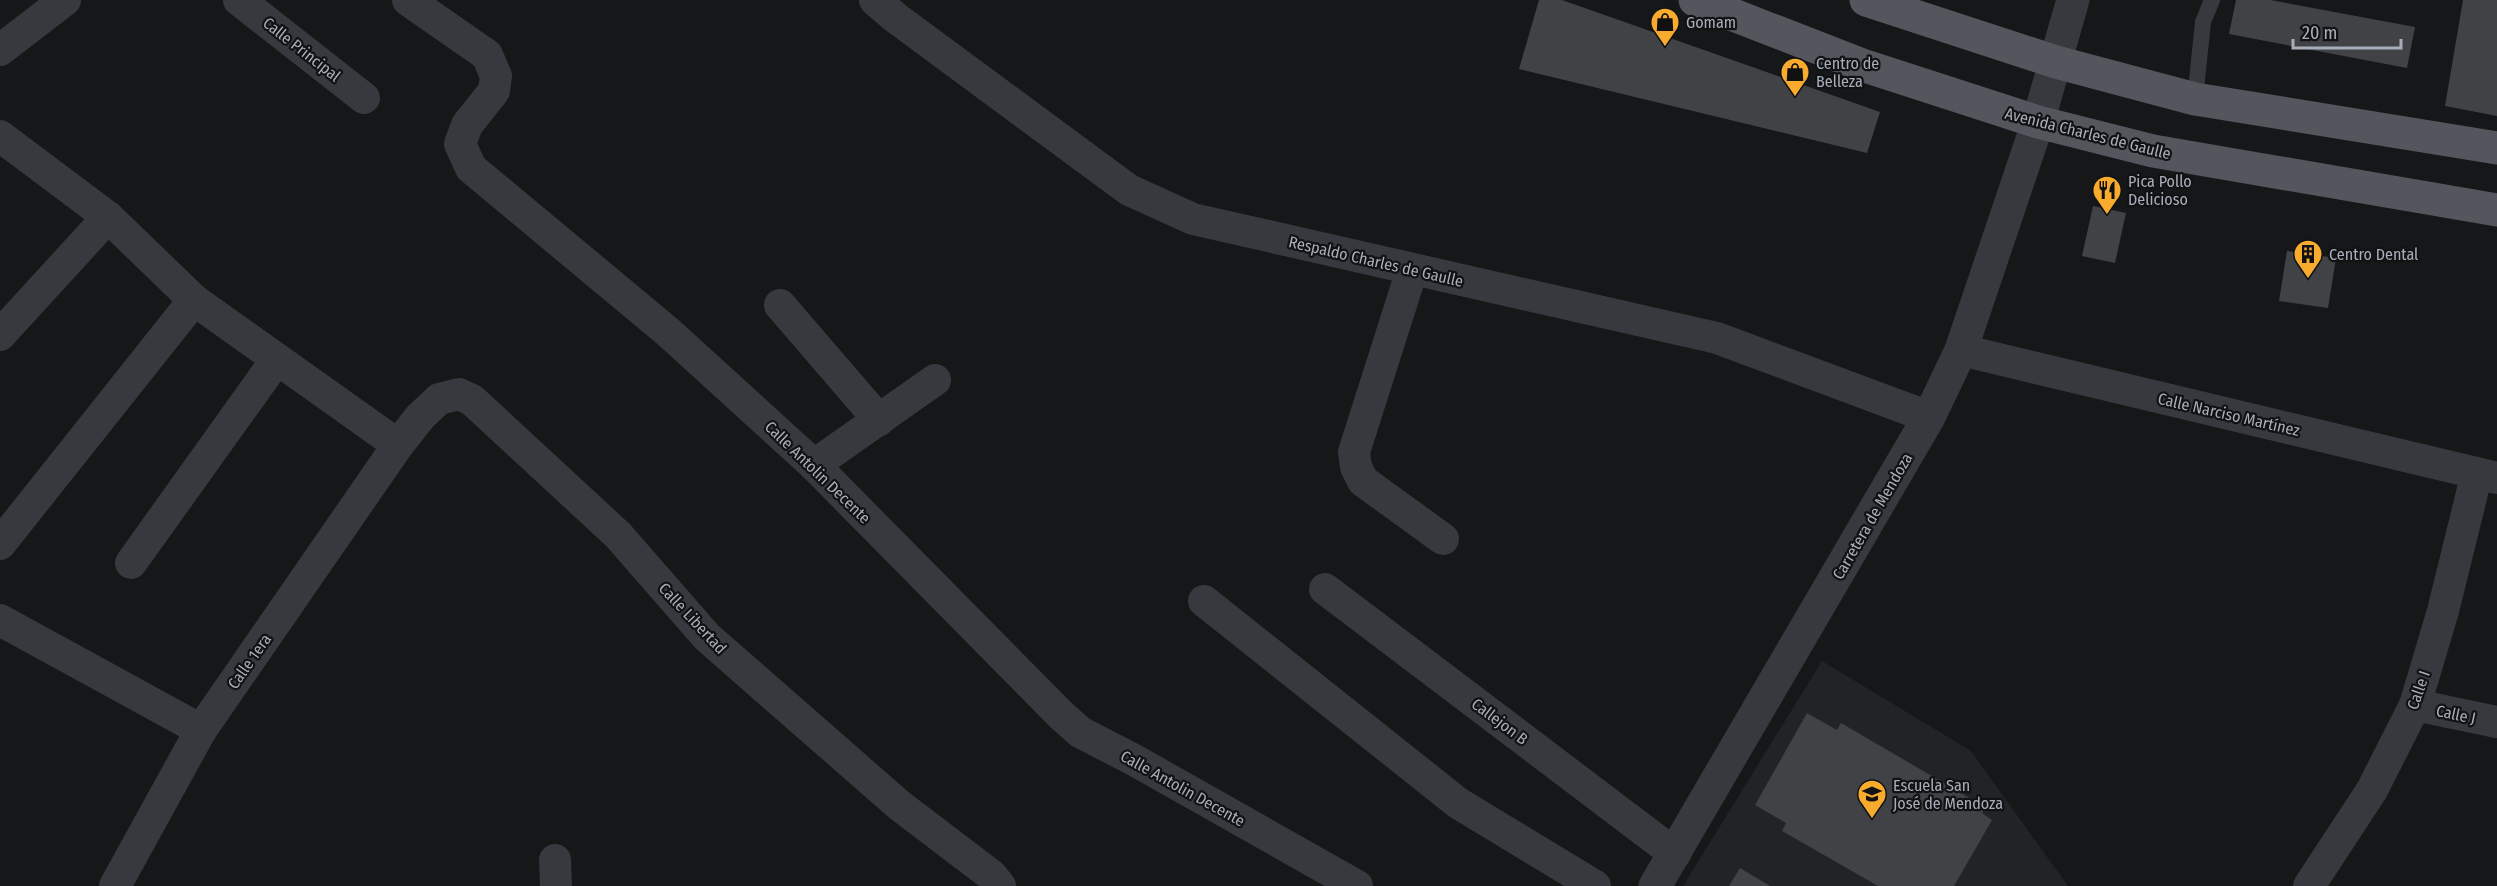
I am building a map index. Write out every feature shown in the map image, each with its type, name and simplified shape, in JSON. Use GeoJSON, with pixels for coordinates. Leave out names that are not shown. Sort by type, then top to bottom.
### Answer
{"type":"FeatureCollection","features":[{"type":"Feature","properties":{"kind":"main road","name":"Avenida Charles de Gaulle"},"geometry":{"type":"LineString","coordinates":[[1695,0],[1862,65],[2038,122],[2153,151],[2497,210]]}},
{"type":"Feature","properties":{"kind":"main road"},"geometry":{"type":"LineString","coordinates":[[1866,0],[2055,62],[2195,99],[2497,148]]}},
{"type":"Feature","properties":{"kind":"street"},"geometry":{"type":"LineString","coordinates":[[0,50],[65,0]]}},
{"type":"Feature","properties":{"kind":"street","name":"Calle Principal"},"geometry":{"type":"LineString","coordinates":[[239,0],[364,98]]}},
{"type":"Feature","properties":{"kind":"street","name":"Calle Antolin Decente"},"geometry":{"type":"LineString","coordinates":[[408,0],[487,55],[496,76],[494,92],[467,124],[460,144],[471,168],[668,332],[814,465],[1080,732],[1357,886]]}},
{"type":"Feature","properties":{"kind":"street","name":"Respaldo Charles de Gaulle"},"geometry":{"type":"LineString","coordinates":[[875,0],[1128,190],[1193,219],[1717,338],[1929,417]]}},
{"type":"Feature","properties":{"kind":"street","name":"Carretera de Mendoza"},"geometry":{"type":"LineString","coordinates":[[1655,886],[1929,417],[1961,350],[2038,122],[2073,0]]}},
{"type":"Feature","properties":{"kind":"street"},"geometry":{"type":"LineString","coordinates":[[0,136],[108,217],[194,300],[398,445]]}},
{"type":"Feature","properties":{"kind":"street"},"geometry":{"type":"LineString","coordinates":[[0,335],[108,217]]}},
{"type":"Feature","properties":{"kind":"street"},"geometry":{"type":"LineString","coordinates":[[1412,270],[1354,452],[1356,467],[1363,481],[1443,539]]}},
{"type":"Feature","properties":{"kind":"street"},"geometry":{"type":"LineString","coordinates":[[0,544],[194,300]]}},
{"type":"Feature","properties":{"kind":"street"},"geometry":{"type":"LineString","coordinates":[[780,305],[879,420]]}},
{"type":"Feature","properties":{"kind":"street","name":"Calle Narciso Martínez"},"geometry":{"type":"LineString","coordinates":[[1961,350],[2487,475]]}},
{"type":"Feature","properties":{"kind":"street"},"geometry":{"type":"LineString","coordinates":[[131,564],[277,359]]}},
{"type":"Feature","properties":{"kind":"street"},"geometry":{"type":"LineString","coordinates":[[814,465],[935,380]]}},
{"type":"Feature","properties":{"kind":"street","name":"Calle Libertad"},"geometry":{"type":"LineString","coordinates":[[398,445],[420,417],[439,399],[459,394],[472,400],[618,535],[707,637],[899,805],[991,875],[1000,886]]}},
{"type":"Feature","properties":{"kind":"street","name":"Calle 1era"},"geometry":{"type":"LineString","coordinates":[[115,886],[201,730],[398,445]]}},
{"type":"Feature","properties":{"kind":"street","name":"Calle I"},"geometry":{"type":"LineString","coordinates":[[2309,886],[2372,790],[2415,705],[2487,475]]}},
{"type":"Feature","properties":{"kind":"street","name":"Callejon B"},"geometry":{"type":"LineString","coordinates":[[1325,589],[1675,854]]}},
{"type":"Feature","properties":{"kind":"street"},"geometry":{"type":"LineString","coordinates":[[1204,601],[1458,803],[1595,886]]}},
{"type":"Feature","properties":{"kind":"street"},"geometry":{"type":"LineString","coordinates":[[0,620],[201,730]]}},
{"type":"Feature","properties":{"kind":"street","name":"Calle J"},"geometry":{"type":"LineString","coordinates":[[2415,705],[2497,722]]}},
{"type":"Feature","properties":{"kind":"lane"},"geometry":{"type":"LineString","coordinates":[[2195,99],[2203,22],[2212,0]]}},
{"type":"Feature","properties":{"kind":"shaded area","name":"Escuela San José de Mendoza"},"geometry":{"type":"Polygon","coordinates":[[[1822,661],[1971,751],[2068,886],[1683,886],[1822,661]]]}},
{"type":"Feature","properties":{"kind":"building"},"geometry":{"type":"Polygon","coordinates":[[[1539,0],[1562,0],[1880,112],[1867,153],[1519,69],[1539,0]]]}},
{"type":"Feature","properties":{"kind":"building"},"geometry":{"type":"Polygon","coordinates":[[[2236,0],[2270,0],[2415,27],[2407,68],[2229,34],[2236,0]]]}},
{"type":"Feature","properties":{"kind":"building"},"geometry":{"type":"Polygon","coordinates":[[[2463,0],[2497,0],[2497,116],[2445,106],[2463,0]]]}},
{"type":"Feature","properties":{"kind":"building"},"geometry":{"type":"Polygon","coordinates":[[[2093,206],[2126,213],[2115,263],[2082,256],[2093,206]]]}},
{"type":"Feature","properties":{"kind":"building","name":"Centro Dental"},"geometry":{"type":"Polygon","coordinates":[[[2287,251],[2336,258],[2328,308],[2279,301],[2287,251]]]}},
{"type":"Feature","properties":{"kind":"building"},"geometry":{"type":"Polygon","coordinates":[[[1807,713],[1837,730],[1841,723],[1985,807],[1982,813],[1992,820],[1954,886],[1878,886],[1782,831],[1786,823],[1755,805],[1807,713]]]}},
{"type":"Feature","properties":{"kind":"building"},"geometry":{"type":"Polygon","coordinates":[[[1740,868],[1770,886],[1729,886],[1740,868]]]}},
{"type":"Feature","properties":{"kind":"place","name":"Gomam"},"geometry":{"type":"Point","coordinates":[1665,48]}},
{"type":"Feature","properties":{"kind":"place","name":"Centro de Belleza"},"geometry":{"type":"Point","coordinates":[1795,98]}},
{"type":"Feature","properties":{"kind":"place","name":"Pica Pollo Delicioso"},"geometry":{"type":"Point","coordinates":[2107,216]}},
{"type":"Feature","properties":{"kind":"place","name":"Centro Dental"},"geometry":{"type":"Point","coordinates":[2308,280]}},
{"type":"Feature","properties":{"kind":"place","name":"Escuela San José de Mendoza"},"geometry":{"type":"Point","coordinates":[1872,820]}}]}
